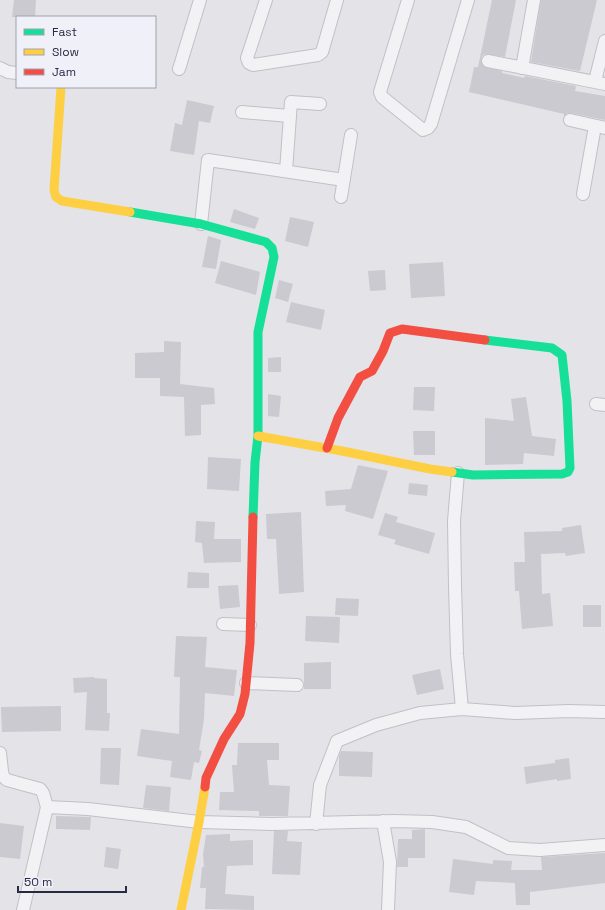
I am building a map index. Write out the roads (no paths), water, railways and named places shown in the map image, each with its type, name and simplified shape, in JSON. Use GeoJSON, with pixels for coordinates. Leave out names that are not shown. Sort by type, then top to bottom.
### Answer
{"type":"FeatureCollection","features":[{"type":"Feature","properties":{"kind":"street"},"geometry":{"type":"LineString","coordinates":[[179,70],[200,0]]}},
{"type":"Feature","properties":{"kind":"street"},"geometry":{"type":"LineString","coordinates":[[266,0],[247,58],[248,63],[252,65],[318,56],[322,52],[337,0]]}},
{"type":"Feature","properties":{"kind":"street"},"geometry":{"type":"LineString","coordinates":[[408,0],[380,92],[382,97],[423,130],[428,128],[431,124],[468,0]]}},
{"type":"Feature","properties":{"kind":"street"},"geometry":{"type":"LineString","coordinates":[[522,68],[534,0]]}},
{"type":"Feature","properties":{"kind":"street"},"geometry":{"type":"LineString","coordinates":[[488,61],[600,82],[605,41]]}},
{"type":"Feature","properties":{"kind":"street"},"geometry":{"type":"LineString","coordinates":[[0,68],[8,72],[16,73]]}},
{"type":"Feature","properties":{"kind":"street"},"geometry":{"type":"LineString","coordinates":[[62,88],[54,190],[56,197],[62,201],[202,224],[266,242],[272,248],[274,257],[258,332],[258,436],[255,462],[250,643],[245,694],[240,714],[224,739],[206,778],[181,910]]}},
{"type":"Feature","properties":{"kind":"street"},"geometry":{"type":"LineString","coordinates":[[286,171],[291,102],[320,104]]}},
{"type":"Feature","properties":{"kind":"street"},"geometry":{"type":"LineString","coordinates":[[242,112],[290,116]]}},
{"type":"Feature","properties":{"kind":"street"},"geometry":{"type":"LineString","coordinates":[[570,120],[600,127],[583,194]]}},
{"type":"Feature","properties":{"kind":"street"},"geometry":{"type":"LineString","coordinates":[[341,197],[351,135]]}},
{"type":"Feature","properties":{"kind":"street"},"geometry":{"type":"LineString","coordinates":[[202,224],[208,160],[234,162],[344,180]]}},
{"type":"Feature","properties":{"kind":"street"},"geometry":{"type":"LineString","coordinates":[[258,436],[327,448],[430,469],[473,475],[562,474],[568,472],[570,468],[568,422],[562,355],[552,348],[515,343],[402,329],[390,333],[383,351],[372,371],[360,377],[338,418],[327,448]]}},
{"type":"Feature","properties":{"kind":"street"},"geometry":{"type":"LineString","coordinates":[[458,473],[454,521],[457,654],[462,709]]}},
{"type":"Feature","properties":{"kind":"street"},"geometry":{"type":"LineString","coordinates":[[223,624],[250,625]]}},
{"type":"Feature","properties":{"kind":"street"},"geometry":{"type":"LineString","coordinates":[[246,683],[298,684]]}},
{"type":"Feature","properties":{"kind":"street"},"geometry":{"type":"LineString","coordinates":[[316,824],[320,785],[337,741],[376,725],[420,713],[462,709],[515,713],[569,711],[605,712]]}},
{"type":"Feature","properties":{"kind":"street"},"geometry":{"type":"LineString","coordinates":[[0,753],[3,776],[7,780],[40,789],[43,793],[47,807],[23,910]]}},
{"type":"Feature","properties":{"kind":"street"},"geometry":{"type":"LineString","coordinates":[[47,807],[88,809],[198,822],[272,824],[383,821],[432,822],[466,827],[508,848],[540,850],[605,846]]}},
{"type":"Feature","properties":{"kind":"street"},"geometry":{"type":"LineString","coordinates":[[383,821],[390,862],[388,910]]}}]}
